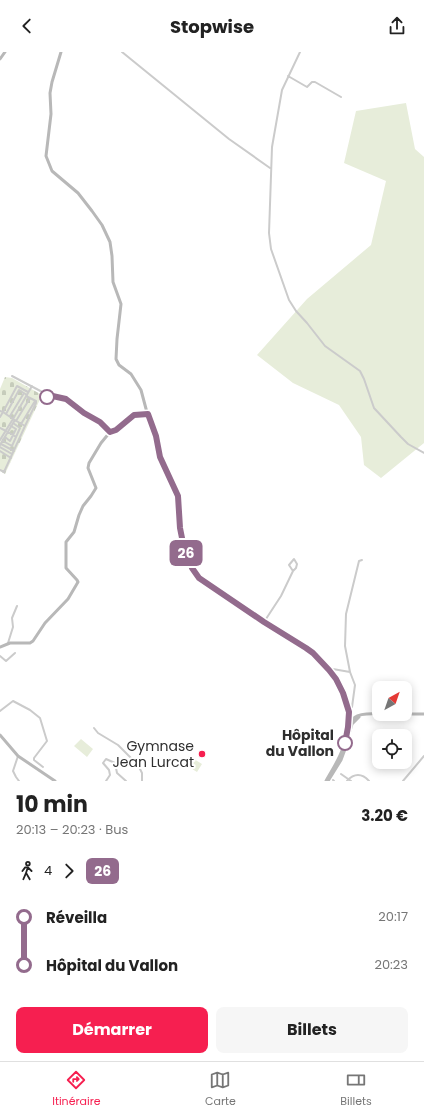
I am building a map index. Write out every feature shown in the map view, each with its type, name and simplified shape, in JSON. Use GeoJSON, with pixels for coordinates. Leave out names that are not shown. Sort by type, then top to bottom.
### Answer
{"type":"FeatureCollection","features":[{"type":"Feature","properties":{"kind":"street"},"geometry":{"type":"LineString","coordinates":[[0,59],[5,52]]}},
{"type":"Feature","properties":{"kind":"street"},"geometry":{"type":"LineString","coordinates":[[61,52],[50,93],[51,114],[46,156],[50,167],[55,174],[75,190],[88,205],[102,225],[110,242],[113,282],[121,304],[116,359],[119,365],[131,374],[141,390],[156,436],[160,457],[178,496],[180,528],[184,548],[192,568],[199,578],[313,653],[336,679],[343,693],[349,717],[344,747],[327,781]]}},
{"type":"Feature","properties":{"kind":"street"},"geometry":{"type":"LineString","coordinates":[[122,52],[229,138],[270,168]]}},
{"type":"Feature","properties":{"kind":"street"},"geometry":{"type":"LineString","coordinates":[[300,52],[282,90],[272,147],[270,168],[269,241],[285,292],[291,304],[326,346],[360,371],[372,404],[379,414],[408,444],[424,453]]}},
{"type":"Feature","properties":{"kind":"street"},"geometry":{"type":"LineString","coordinates":[[288,76],[307,87],[312,82],[315,82],[341,97]]}},
{"type":"Feature","properties":{"kind":"street"},"geometry":{"type":"LineString","coordinates":[[12,376],[48,395],[66,399],[84,413],[100,422],[110,432]]}},
{"type":"Feature","properties":{"kind":"street"},"geometry":{"type":"LineString","coordinates":[[0,417],[17,386],[28,392]]}},
{"type":"Feature","properties":{"kind":"street"},"geometry":{"type":"LineString","coordinates":[[10,417],[32,386]]}},
{"type":"Feature","properties":{"kind":"street"},"geometry":{"type":"LineString","coordinates":[[6,414],[19,390],[35,401]]}},
{"type":"Feature","properties":{"kind":"street"},"geometry":{"type":"LineString","coordinates":[[1,443],[15,420],[26,395]]}},
{"type":"Feature","properties":{"kind":"street"},"geometry":{"type":"LineString","coordinates":[[44,402],[48,395]]}},
{"type":"Feature","properties":{"kind":"street"},"geometry":{"type":"LineString","coordinates":[[1,443],[7,431],[30,398]]}},
{"type":"Feature","properties":{"kind":"street"},"geometry":{"type":"LineString","coordinates":[[21,424],[35,401]]}},
{"type":"Feature","properties":{"kind":"street"},"geometry":{"type":"LineString","coordinates":[[0,470],[4,472],[35,406],[35,401]]}},
{"type":"Feature","properties":{"kind":"street"},"geometry":{"type":"LineString","coordinates":[[0,411],[25,426]]}},
{"type":"Feature","properties":{"kind":"street"},"geometry":{"type":"LineString","coordinates":[[0,648],[9,643],[30,643],[33,641],[45,623],[68,599],[78,582],[66,568],[65,546],[68,539],[74,532],[83,506],[96,488],[89,473],[89,463],[101,443],[110,432],[116,430],[134,415],[148,414]]}},
{"type":"Feature","properties":{"kind":"street"},"geometry":{"type":"LineString","coordinates":[[1,443],[12,446],[20,428],[13,423]]}},
{"type":"Feature","properties":{"kind":"street"},"geometry":{"type":"LineString","coordinates":[[5,437],[10,441],[16,429],[11,426]]}},
{"type":"Feature","properties":{"kind":"street"},"geometry":{"type":"LineString","coordinates":[[0,428],[16,436]]}},
{"type":"Feature","properties":{"kind":"street"},"geometry":{"type":"LineString","coordinates":[[1,443],[14,451]]}},
{"type":"Feature","properties":{"kind":"street"},"geometry":{"type":"LineString","coordinates":[[1,443],[12,454]]}},
{"type":"Feature","properties":{"kind":"street"},"geometry":{"type":"LineString","coordinates":[[0,452],[10,458]]}},
{"type":"Feature","properties":{"kind":"street"},"geometry":{"type":"LineString","coordinates":[[264,622],[281,596],[293,571],[296,568],[297,564],[294,559],[290,565],[293,571]]}},
{"type":"Feature","properties":{"kind":"street"},"geometry":{"type":"LineString","coordinates":[[348,710],[352,707],[355,684],[350,672],[345,646],[346,614],[359,561],[362,560]]}},
{"type":"Feature","properties":{"kind":"street"},"geometry":{"type":"LineString","coordinates":[[9,643],[13,626],[12,618],[17,606]]}},
{"type":"Feature","properties":{"kind":"street"},"geometry":{"type":"LineString","coordinates":[[0,656],[6,660],[15,653]]}},
{"type":"Feature","properties":{"kind":"street"},"geometry":{"type":"LineString","coordinates":[[327,668],[350,672]]}},
{"type":"Feature","properties":{"kind":"street"},"geometry":{"type":"LineString","coordinates":[[0,711],[14,701],[30,710],[40,718],[47,741],[34,760],[43,767]]}},
{"type":"Feature","properties":{"kind":"street"},"geometry":{"type":"LineString","coordinates":[[348,710],[354,719]]}},
{"type":"Feature","properties":{"kind":"street"},"geometry":{"type":"LineString","coordinates":[[348,727],[354,719],[361,714],[370,713]]}},
{"type":"Feature","properties":{"kind":"street"},"geometry":{"type":"LineString","coordinates":[[349,737],[350,727],[354,719],[370,713]]}},
{"type":"Feature","properties":{"kind":"street"},"geometry":{"type":"LineString","coordinates":[[412,714],[424,714]]}},
{"type":"Feature","properties":{"kind":"street"},"geometry":{"type":"LineString","coordinates":[[327,781],[341,760],[352,724],[364,715]]}},
{"type":"Feature","properties":{"kind":"street"},"geometry":{"type":"LineString","coordinates":[[349,717],[354,719]]}},
{"type":"Feature","properties":{"kind":"street"},"geometry":{"type":"LineString","coordinates":[[94,728],[98,733],[118,745],[138,765],[142,773],[142,781]]}},
{"type":"Feature","properties":{"kind":"street"},"geometry":{"type":"LineString","coordinates":[[0,735],[18,756],[55,781]]}},
{"type":"Feature","properties":{"kind":"street"},"geometry":{"type":"LineString","coordinates":[[18,756],[13,771],[19,781]]}},
{"type":"Feature","properties":{"kind":"street"},"geometry":{"type":"LineString","coordinates":[[403,781],[424,756]]}},
{"type":"Feature","properties":{"kind":"street"},"geometry":{"type":"LineString","coordinates":[[106,781],[110,775],[109,770],[103,763],[106,759],[115,763],[118,773],[126,781]]}},
{"type":"Feature","properties":{"kind":"street"},"geometry":{"type":"LineString","coordinates":[[341,774],[349,780],[356,774],[366,778],[369,781]]}},
{"type":"Feature","properties":{"kind":"green space"},"geometry":{"type":"Polygon","coordinates":[[[406,103],[415,149],[424,157],[424,443],[381,478],[364,465],[361,437],[339,405],[293,383],[257,355],[307,299],[371,245],[386,181],[344,163],[356,111],[406,103]]]}},
{"type":"Feature","properties":{"kind":"green space"},"geometry":{"type":"Polygon","coordinates":[[[5,377],[12,378],[42,395],[5,474],[0,471],[0,389],[5,377]]]}},
{"type":"Feature","properties":{"kind":"green space"},"geometry":{"type":"Polygon","coordinates":[[[81,739],[93,749],[87,757],[74,746],[81,739]]]}},
{"type":"Feature","properties":{"kind":"green space"},"geometry":{"type":"Polygon","coordinates":[[[189,756],[202,764],[197,772],[184,764],[189,756]]]}},
{"type":"Feature","properties":{"kind":"bus line","name":"26"},"geometry":{"type":"LineString","coordinates":[[47,397],[48,395],[66,399],[84,413],[100,422],[110,432],[116,430],[134,415],[148,414],[156,436],[160,457],[173,481],[178,496],[178,512],[184,548],[196,575],[264,622],[306,648],[313,653],[329,670],[336,679],[343,693],[349,712],[345,743]]}},
{"type":"Feature","properties":{"kind":"place","name":"Hôpital du Vallon"},"geometry":{"type":"Point","coordinates":[345,743]}},
{"type":"Feature","properties":{"kind":"place","name":"Gymnase Jean Lurcat"},"geometry":{"type":"Point","coordinates":[202,754]}}]}
